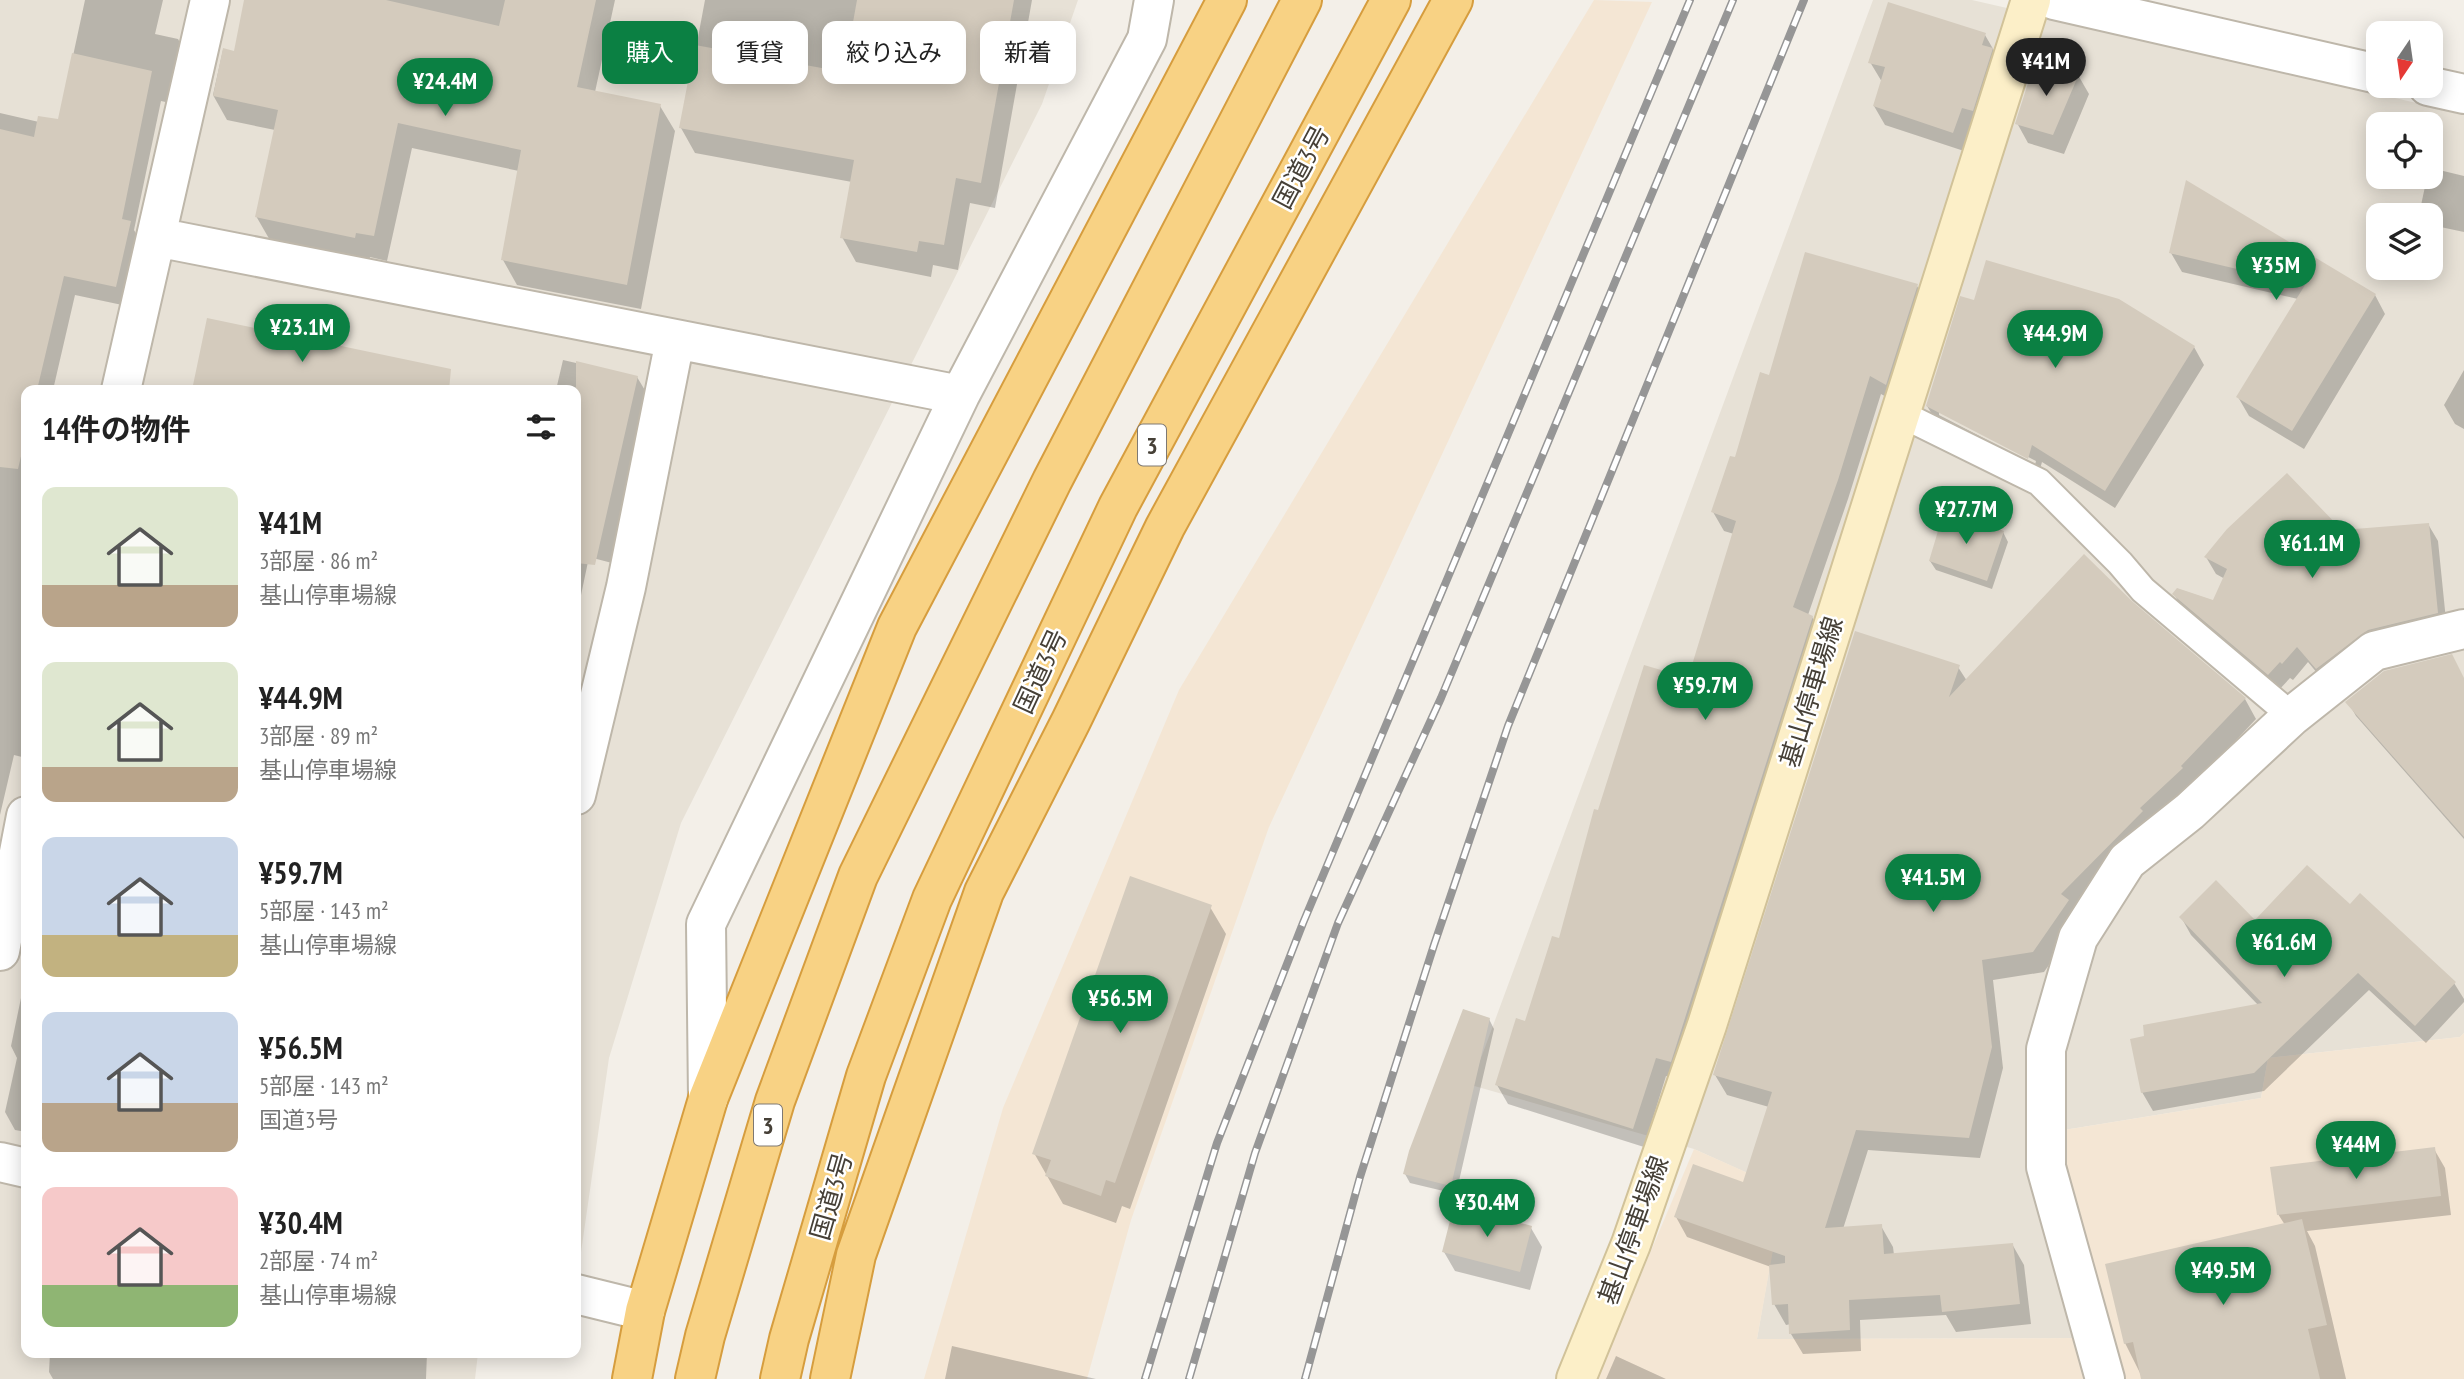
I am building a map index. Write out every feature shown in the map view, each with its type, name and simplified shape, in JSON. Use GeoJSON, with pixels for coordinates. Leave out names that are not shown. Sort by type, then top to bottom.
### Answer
{"type":"FeatureCollection","features":[{"type":"Feature","properties":{"kind":"highway"},"geometry":{"type":"LineString","coordinates":[[632,1379],[645,1311],[708,1098],[897,627],[1227,0]]}},
{"type":"Feature","properties":{"kind":"highway","name":"3"},"geometry":{"type":"LineString","coordinates":[[695,1379],[705,1336],[775,1101],[858,876],[1052,481],[1302,0]]}},
{"type":"Feature","properties":{"kind":"highway","name":"国道3号"},"geometry":{"type":"LineString","coordinates":[[780,1379],[789,1339],[866,1076],[932,899],[1118,508],[1391,0]]}},
{"type":"Feature","properties":{"kind":"highway"},"geometry":{"type":"LineString","coordinates":[[830,1379],[856,1255],[984,892],[1165,527],[1453,0]]}},
{"type":"Feature","properties":{"kind":"main road","name":"基山停車場線"},"geometry":{"type":"LineString","coordinates":[[1576,1379],[1631,1244],[1707,1025],[2031,0]]}},
{"type":"Feature","properties":{"kind":"street"},"geometry":{"type":"LineString","coordinates":[[122,385],[210,0]]}},
{"type":"Feature","properties":{"kind":"street"},"geometry":{"type":"LineString","coordinates":[[708,1098],[706,924],[960,395],[1147,39],[1154,0]]}},
{"type":"Feature","properties":{"kind":"street"},"geometry":{"type":"LineString","coordinates":[[2054,0],[2366,71]]}},
{"type":"Feature","properties":{"kind":"street"},"geometry":{"type":"LineString","coordinates":[[2443,89],[2464,94]]}},
{"type":"Feature","properties":{"kind":"street"},"geometry":{"type":"LineString","coordinates":[[156,237],[960,395]]}},
{"type":"Feature","properties":{"kind":"street"},"geometry":{"type":"LineString","coordinates":[[581,774],[626,587],[675,340]]}},
{"type":"Feature","properties":{"kind":"street"},"geometry":{"type":"LineString","coordinates":[[2105,1379],[2046,1167],[2046,1049],[2078,938],[2127,861],[2190,811],[2292,716],[2374,651],[2464,629]]}},
{"type":"Feature","properties":{"kind":"street"},"geometry":{"type":"LineString","coordinates":[[0,951],[21,842]]}},
{"type":"Feature","properties":{"kind":"street"},"geometry":{"type":"LineString","coordinates":[[0,1162],[21,1167]]}},
{"type":"Feature","properties":{"kind":"street"},"geometry":{"type":"LineString","coordinates":[[581,1295],[645,1311]]}},
{"type":"Feature","properties":{"kind":"lane"},"geometry":{"type":"LineString","coordinates":[[1899,413],[2039,482],[2120,563],[2143,590],[2292,716]]}},
{"type":"Feature","properties":{"kind":"shaded area"},"geometry":{"type":"Polygon","coordinates":[[[0,0],[1078,0],[1071,21],[980,21],[980,84],[1049,84],[1042,104],[681,823],[609,1058],[581,1252],[581,385],[21,385],[21,1358],[477,1358],[475,1379],[0,1379],[0,0]]]}},
{"type":"Feature","properties":{"kind":"shaded area"},"geometry":{"type":"Polygon","coordinates":[[[1594,0],[1652,2],[1269,827],[1131,1220],[1087,1379],[924,1379],[1003,1108],[1179,690],[1594,0]]]}},
{"type":"Feature","properties":{"kind":"shaded area"},"geometry":{"type":"Polygon","coordinates":[[[1873,0],[1972,0],[2366,91],[2366,98],[2395,98],[2464,114],[2464,1033],[2460,1037],[2268,1058],[2261,1098],[2064,1130],[2078,1338],[1757,1339],[1783,1189],[1694,1149],[1471,1085],[1873,0]]]}},
{"type":"Feature","properties":{"kind":"shaded area"},"geometry":{"type":"Polygon","coordinates":[[[2464,1033],[2464,1379],[1597,1379],[1694,1149],[1784,1189],[1757,1339],[2078,1338],[2064,1130],[2261,1098],[2268,1058],[2460,1037],[2464,1033]]]}},
{"type":"Feature","properties":{"kind":"building"},"geometry":{"type":"Polygon","coordinates":[[[244,0],[386,0],[499,26],[505,0],[596,0],[577,87],[661,104],[627,285],[501,260],[521,150],[398,123],[374,236],[356,233],[355,238],[255,217],[278,110],[213,96],[223,48],[234,51],[244,0]]]}},
{"type":"Feature","properties":{"kind":"building"},"geometry":{"type":"Polygon","coordinates":[[[857,0],[1014,0],[1010,21],[980,21],[980,84],[999,84],[981,183],[956,178],[944,245],[919,241],[917,252],[840,238],[854,160],[679,128],[687,84],[698,84],[698,46],[712,48],[712,84],[808,84],[808,65],[822,68],[822,84],[966,84],[966,21],[853,21],[857,0]]]}},
{"type":"Feature","properties":{"kind":"building"},"geometry":{"type":"Polygon","coordinates":[[[1888,2],[1986,33],[1982,45],[1993,48],[1973,111],[1962,108],[1953,133],[1873,106],[1885,67],[1868,63],[1888,2]]]}},
{"type":"Feature","properties":{"kind":"building"},"geometry":{"type":"Polygon","coordinates":[[[72,53],[152,71],[122,219],[131,221],[116,287],[64,276],[38,385],[21,385],[21,456],[18,469],[0,467],[0,129],[34,137],[38,116],[58,119],[72,53]]]}},
{"type":"Feature","properties":{"kind":"building"},"geometry":{"type":"Polygon","coordinates":[[[2035,61],[2079,74],[2053,135],[2015,124],[2035,61]]]}},
{"type":"Feature","properties":{"kind":"building"},"geometry":{"type":"Polygon","coordinates":[[[2186,180],[2376,294],[2292,431],[2236,397],[2305,285],[2169,253],[2186,180]]]}},
{"type":"Feature","properties":{"kind":"building"},"geometry":{"type":"Polygon","coordinates":[[[1805,252],[1918,284],[1886,385],[1870,376],[1838,480],[1793,607],[1813,616],[1671,1062],[1656,1058],[1633,1129],[1495,1085],[1516,1018],[1525,1021],[1552,936],[1559,938],[1594,809],[1598,810],[1644,665],[1688,678],[1736,521],[1711,512],[1730,456],[1735,457],[1760,372],[1769,375],[1805,252]]]}},
{"type":"Feature","properties":{"kind":"building"},"geometry":{"type":"Polygon","coordinates":[[[1986,260],[2119,299],[2195,346],[2105,491],[2032,445],[2028,459],[1926,406],[1960,296],[1974,300],[1986,260]]]}},
{"type":"Feature","properties":{"kind":"building"},"geometry":{"type":"Polygon","coordinates":[[[207,318],[451,369],[449,385],[193,385],[207,318]]]}},
{"type":"Feature","properties":{"kind":"building"},"geometry":{"type":"Polygon","coordinates":[[[576,361],[638,376],[595,565],[581,564],[581,385],[576,385],[576,361]]]}},
{"type":"Feature","properties":{"kind":"building"},"geometry":{"type":"Polygon","coordinates":[[[2287,473],[2342,530],[2429,523],[2438,613],[2368,630],[2316,669],[2297,647],[2268,675],[2172,594],[2177,588],[2213,600],[2227,569],[2204,557],[2227,529],[2287,473]]]}},
{"type":"Feature","properties":{"kind":"building"},"geometry":{"type":"Polygon","coordinates":[[[1944,511],[2004,531],[1987,581],[1929,561],[1944,511]]]}},
{"type":"Feature","properties":{"kind":"building"},"geometry":{"type":"Polygon","coordinates":[[[2084,554],[2133,602],[2246,698],[2181,766],[2183,768],[2140,808],[2143,811],[2061,894],[2069,900],[2033,952],[1982,960],[1992,1047],[1969,1138],[1856,1130],[1825,1228],[1882,1224],[1884,1254],[2013,1243],[2020,1304],[1942,1312],[1940,1295],[1849,1300],[1850,1330],[1789,1334],[1788,1304],[1772,1305],[1769,1265],[1785,1263],[1785,1256],[1674,1217],[1693,1164],[1743,1182],[1772,1092],[1713,1075],[1855,631],[1960,665],[1949,697],[2084,554]]]}},
{"type":"Feature","properties":{"kind":"building"},"geometry":{"type":"Polygon","coordinates":[[[2452,654],[2464,678],[2464,837],[2345,702],[2384,671],[2452,654]]]}},
{"type":"Feature","properties":{"kind":"building"},"geometry":{"type":"Polygon","coordinates":[[[2307,865],[2350,904],[2360,893],[2456,982],[2415,1026],[2358,973],[2254,1073],[2141,1093],[2130,1039],[2144,1036],[2143,1025],[2262,1003],[2179,917],[2216,880],[2255,920],[2307,865]]]}},
{"type":"Feature","properties":{"kind":"building"},"geometry":{"type":"Polygon","coordinates":[[[1130,876],[1212,905],[1115,1183],[1106,1180],[1101,1196],[1045,1176],[1051,1160],[1032,1154],[1130,876]]]}},
{"type":"Feature","properties":{"kind":"building"},"geometry":{"type":"Polygon","coordinates":[[[1463,1009],[1490,1018],[1451,1186],[1403,1174],[1409,1151],[1463,1009]]]}},
{"type":"Feature","properties":{"kind":"building"},"geometry":{"type":"Polygon","coordinates":[[[2435,1147],[2441,1196],[2277,1215],[2270,1167],[2435,1147]]]}},
{"type":"Feature","properties":{"kind":"building"},"geometry":{"type":"Polygon","coordinates":[[[1454,1205],[1532,1226],[1520,1272],[1442,1252],[1454,1205]]]}},
{"type":"Feature","properties":{"kind":"building"},"geometry":{"type":"Polygon","coordinates":[[[2302,1219],[2327,1325],[2308,1329],[2320,1379],[2141,1379],[2133,1342],[2124,1344],[2105,1264],[2302,1219]]]}},
{"type":"Feature","properties":{"kind":"railway"},"geometry":{"type":"LineString","coordinates":[[1145,1379],[1217,1143],[1303,923],[1690,0]]}},
{"type":"Feature","properties":{"kind":"railway"},"geometry":{"type":"LineString","coordinates":[[1189,1379],[1255,1153],[1338,923],[1441,698],[1733,0]]}},
{"type":"Feature","properties":{"kind":"railway"},"geometry":{"type":"LineString","coordinates":[[1305,1379],[1360,1177],[1508,726],[1804,0]]}}]}
